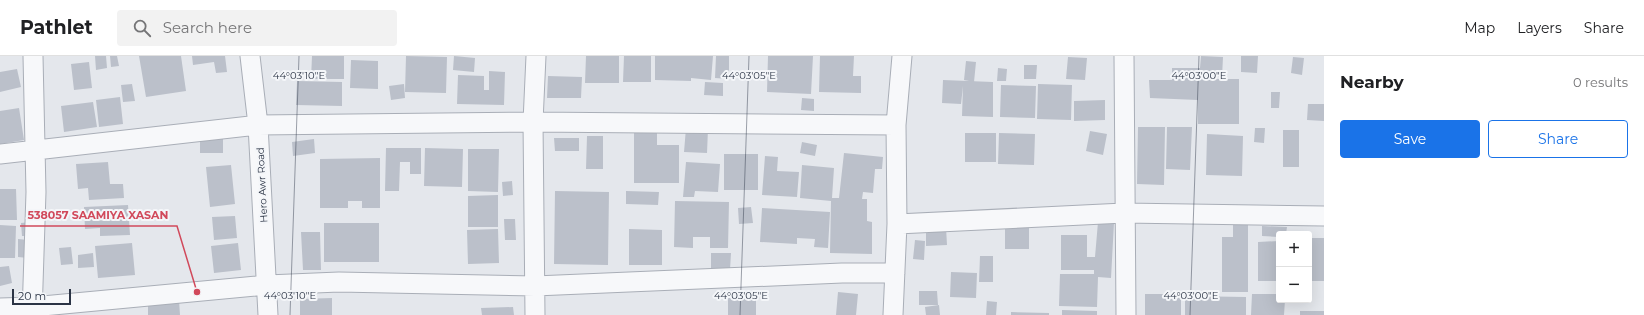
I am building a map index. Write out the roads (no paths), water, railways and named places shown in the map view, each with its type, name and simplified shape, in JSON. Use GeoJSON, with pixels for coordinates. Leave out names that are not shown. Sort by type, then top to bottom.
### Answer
{"type":"FeatureCollection","features":[{"type":"Feature","properties":{"kind":"street"},"geometry":{"type":"LineString","coordinates":[[32,311],[36,192],[33,56]]}},
{"type":"Feature","properties":{"kind":"street","name":"Hero Awr Road"},"geometry":{"type":"LineString","coordinates":[[250,56],[258,125],[268,315]]}},
{"type":"Feature","properties":{"kind":"street"},"geometry":{"type":"LineString","coordinates":[[535,315],[533,122],[536,56]]}},
{"type":"Feature","properties":{"kind":"street"},"geometry":{"type":"LineString","coordinates":[[893,315],[897,224],[896,125],[902,56]]}},
{"type":"Feature","properties":{"kind":"street"},"geometry":{"type":"LineString","coordinates":[[1124,56],[1124,213],[1126,315]]}},
{"type":"Feature","properties":{"kind":"street"},"geometry":{"type":"LineString","coordinates":[[0,154],[258,125],[533,122],[896,125]]}},
{"type":"Feature","properties":{"kind":"street"},"geometry":{"type":"LineString","coordinates":[[897,224],[1124,213],[1324,216]]}},
{"type":"Feature","properties":{"kind":"street"},"geometry":{"type":"LineString","coordinates":[[0,308],[32,311],[267,285],[340,282],[535,286],[827,274],[895,273]]}},
{"type":"Feature","properties":{"kind":"place","name":"538057 SAAMIYA XASAN"},"geometry":{"type":"Point","coordinates":[197,292]}}]}
